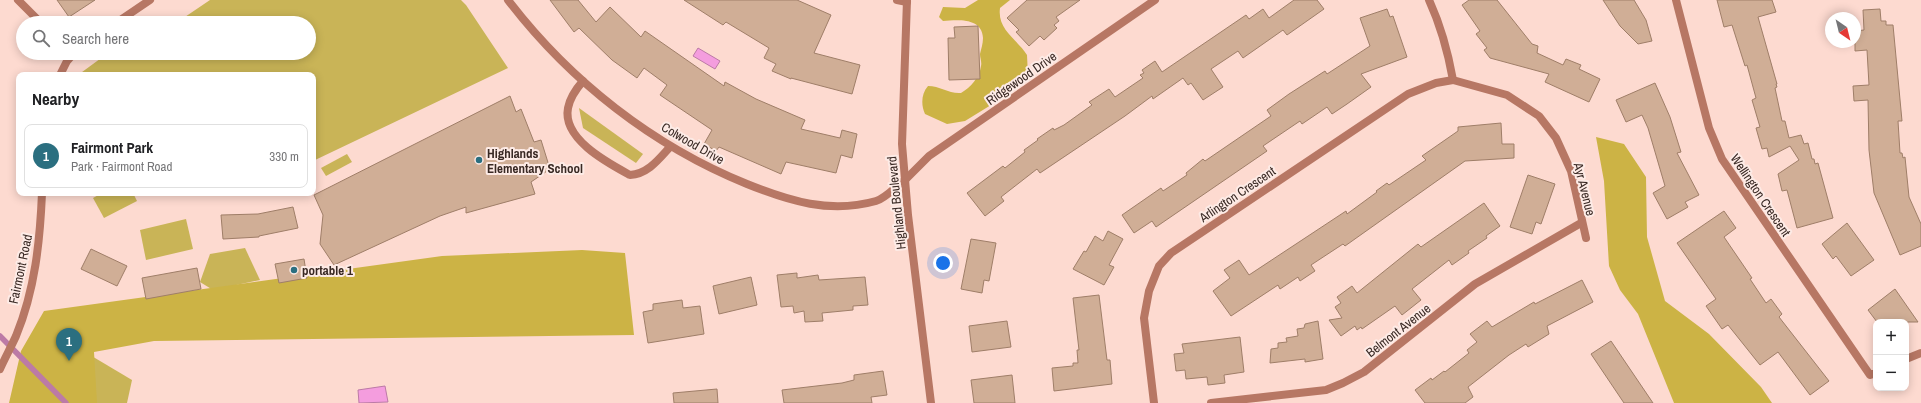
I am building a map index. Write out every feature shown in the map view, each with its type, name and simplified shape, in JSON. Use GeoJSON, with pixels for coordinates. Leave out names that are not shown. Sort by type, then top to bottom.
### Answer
{"type":"FeatureCollection","features":[{"type":"Feature","properties":{"kind":"street"},"geometry":{"type":"LineString","coordinates":[[18,0],[34,16]]}},
{"type":"Feature","properties":{"kind":"street"},"geometry":{"type":"LineString","coordinates":[[126,16],[150,0]]}},
{"type":"Feature","properties":{"kind":"street","name":"Colwood Drive"},"geometry":{"type":"LineString","coordinates":[[508,0],[544,43],[583,81],[670,147],[720,173],[781,198],[814,206],[843,207],[877,201],[905,180]]}},
{"type":"Feature","properties":{"kind":"street"},"geometry":{"type":"LineString","coordinates":[[897,0],[907,1]]}},
{"type":"Feature","properties":{"kind":"street","name":"Ridgewood Drive"},"geometry":{"type":"LineString","coordinates":[[905,180],[928,156],[1155,0]]}},
{"type":"Feature","properties":{"kind":"street"},"geometry":{"type":"LineString","coordinates":[[1429,0],[1440,25],[1449,55],[1453,80]]}},
{"type":"Feature","properties":{"kind":"street","name":"Wellington Crescent"},"geometry":{"type":"LineString","coordinates":[[1676,0],[1709,128],[1722,159],[1870,375],[1873,374]]}},
{"type":"Feature","properties":{"kind":"street","name":"Highland Boulevard"},"geometry":{"type":"LineString","coordinates":[[907,1],[902,144],[931,403]]}},
{"type":"Feature","properties":{"kind":"street"},"geometry":{"type":"LineString","coordinates":[[62,72],[68,60]]}},
{"type":"Feature","properties":{"kind":"street","name":"Ayr Avenue"},"geometry":{"type":"LineString","coordinates":[[1453,80],[1507,95],[1539,116],[1556,138],[1571,171],[1581,223],[1586,238]]}},
{"type":"Feature","properties":{"kind":"street","name":"Arlington Crescent"},"geometry":{"type":"LineString","coordinates":[[1154,403],[1144,318],[1149,292],[1159,266],[1171,253],[1408,94],[1436,83],[1453,80]]}},
{"type":"Feature","properties":{"kind":"street"},"geometry":{"type":"LineString","coordinates":[[583,81],[572,94],[567,109],[573,132],[582,144],[630,175],[638,174],[651,167],[670,147]]}},
{"type":"Feature","properties":{"kind":"street","name":"Fairmont Road"},"geometry":{"type":"LineString","coordinates":[[0,369],[16,335],[30,293],[40,232],[42,196]]}},
{"type":"Feature","properties":{"kind":"street","name":"Belmont Avenue"},"geometry":{"type":"LineString","coordinates":[[1211,403],[1326,390],[1343,383],[1364,372],[1475,284],[1581,223]]}},
{"type":"Feature","properties":{"kind":"street"},"geometry":{"type":"LineString","coordinates":[[1909,359],[1921,353]]}},
{"type":"Feature","properties":{"kind":"shaded area"},"geometry":{"type":"Polygon","coordinates":[[[210,0],[461,0],[466,5],[508,68],[316,160],[316,72],[82,72],[98,60],[316,60],[316,16],[186,16],[210,0]]]}},
{"type":"Feature","properties":{"kind":"shaded area"},"geometry":{"type":"Polygon","coordinates":[[[978,0],[1010,0],[1000,8],[1000,16],[1009,34],[1027,55],[1028,76],[991,105],[965,121],[947,124],[925,114],[922,103],[924,92],[928,86],[957,93],[961,93],[968,88],[979,74],[981,63],[980,54],[983,38],[982,31],[974,23],[962,20],[943,21],[939,17],[943,7],[965,8],[978,0]]]}},
{"type":"Feature","properties":{"kind":"shaded area"},"geometry":{"type":"Polygon","coordinates":[[[698,48],[720,61],[715,69],[693,56],[698,48]]]}},
{"type":"Feature","properties":{"kind":"shaded area"},"geometry":{"type":"Polygon","coordinates":[[[579,108],[643,154],[636,163],[583,128],[579,108]]]}},
{"type":"Feature","properties":{"kind":"shaded area"},"geometry":{"type":"Polygon","coordinates":[[[1596,137],[1624,144],[1646,177],[1647,237],[1665,301],[1709,334],[1761,387],[1772,403],[1674,403],[1638,314],[1620,290],[1609,266],[1604,181],[1596,137]]]}},
{"type":"Feature","properties":{"kind":"shaded area"},"geometry":{"type":"Polygon","coordinates":[[[347,154],[352,162],[326,176],[321,168],[347,154]]]}},
{"type":"Feature","properties":{"kind":"shaded area"},"geometry":{"type":"Polygon","coordinates":[[[97,196],[134,196],[137,201],[104,218],[93,198],[97,196]]]}},
{"type":"Feature","properties":{"kind":"shaded area"},"geometry":{"type":"Polygon","coordinates":[[[186,219],[193,249],[146,260],[140,230],[186,219]]]}},
{"type":"Feature","properties":{"kind":"shaded area"},"geometry":{"type":"Polygon","coordinates":[[[245,248],[260,280],[213,290],[200,282],[210,254],[245,248]]]}},
{"type":"Feature","properties":{"kind":"shaded area"},"geometry":{"type":"Polygon","coordinates":[[[582,250],[625,253],[634,335],[154,341],[94,352],[97,403],[9,403],[21,351],[44,311],[442,256],[582,250]]]}},
{"type":"Feature","properties":{"kind":"shaded area"},"geometry":{"type":"Polygon","coordinates":[[[53,333],[132,380],[127,403],[17,403],[53,333]]]}},
{"type":"Feature","properties":{"kind":"shaded area"},"geometry":{"type":"Polygon","coordinates":[[[385,386],[388,402],[359,403],[358,390],[385,386]]]}},
{"type":"Feature","properties":{"kind":"building"},"geometry":{"type":"Polygon","coordinates":[[[57,0],[95,0],[71,16],[68,16],[57,0]]]}},
{"type":"Feature","properties":{"kind":"building"},"geometry":{"type":"Polygon","coordinates":[[[550,0],[578,0],[596,22],[610,7],[641,37],[645,31],[724,86],[725,82],[756,99],[805,120],[801,129],[840,138],[842,130],[857,134],[852,158],[841,155],[836,173],[786,162],[781,174],[719,147],[716,151],[704,144],[712,130],[660,95],[667,85],[644,68],[637,78],[612,60],[579,28],[574,32],[550,0]]]}},
{"type":"Feature","properties":{"kind":"building"},"geometry":{"type":"Polygon","coordinates":[[[684,0],[797,0],[831,15],[814,53],[860,65],[852,94],[791,79],[772,71],[776,64],[764,58],[769,48],[726,22],[723,25],[684,0]]]}},
{"type":"Feature","properties":{"kind":"building"},"geometry":{"type":"Polygon","coordinates":[[[1027,0],[1080,0],[1056,17],[1059,21],[1054,25],[1057,28],[1044,40],[1040,36],[1029,46],[1016,32],[1019,30],[1007,18],[1027,0]]]}},
{"type":"Feature","properties":{"kind":"building"},"geometry":{"type":"Polygon","coordinates":[[[1294,0],[1317,0],[1324,9],[1287,35],[1283,30],[1243,58],[1238,51],[1211,69],[1223,87],[1203,100],[1191,83],[1188,85],[1183,78],[1153,99],[1152,96],[1040,173],[1037,169],[1001,197],[1004,201],[985,216],[967,193],[1003,166],[1005,168],[1025,152],[1024,150],[1038,140],[1037,139],[1053,128],[1054,130],[1064,125],[1092,105],[1089,102],[1109,89],[1115,97],[1143,78],[1140,75],[1144,73],[1142,70],[1155,61],[1162,72],[1246,15],[1249,19],[1263,9],[1269,18],[1294,0]]]}},
{"type":"Feature","properties":{"kind":"building"},"geometry":{"type":"Polygon","coordinates":[[[1469,0],[1497,0],[1532,44],[1538,46],[1537,53],[1563,65],[1566,59],[1581,65],[1579,69],[1600,79],[1589,102],[1545,82],[1549,74],[1490,58],[1484,50],[1487,48],[1476,34],[1480,31],[1462,5],[1469,0]]]}},
{"type":"Feature","properties":{"kind":"building"},"geometry":{"type":"Polygon","coordinates":[[[1603,0],[1634,0],[1646,20],[1652,41],[1638,44],[1620,26],[1603,0]]]}},
{"type":"Feature","properties":{"kind":"building"},"geometry":{"type":"Polygon","coordinates":[[[1717,0],[1772,0],[1776,12],[1758,17],[1777,84],[1777,87],[1775,88],[1782,121],[1785,121],[1789,138],[1801,135],[1804,144],[1808,143],[1812,159],[1814,159],[1815,164],[1818,163],[1833,218],[1797,228],[1787,190],[1782,191],[1778,174],[1799,160],[1790,146],[1769,157],[1767,148],[1762,149],[1756,128],[1760,127],[1752,100],[1756,98],[1747,65],[1745,66],[1732,25],[1724,27],[1717,0]]]}},
{"type":"Feature","properties":{"kind":"building"},"geometry":{"type":"Polygon","coordinates":[[[1387,9],[1390,17],[1393,16],[1407,57],[1361,74],[1371,87],[1347,104],[1332,114],[1327,107],[1302,124],[1300,121],[1263,146],[1267,151],[1156,227],[1152,221],[1134,233],[1122,215],[1161,188],[1163,191],[1187,175],[1186,173],[1203,159],[1205,161],[1271,116],[1267,110],[1289,94],[1325,71],[1327,74],[1370,46],[1360,18],[1387,9]]]}},
{"type":"Feature","properties":{"kind":"building"},"geometry":{"type":"Polygon","coordinates":[[[1880,9],[1881,21],[1886,21],[1886,25],[1893,25],[1902,121],[1898,121],[1900,153],[1902,153],[1903,158],[1905,157],[1909,197],[1921,224],[1921,246],[1900,255],[1874,193],[1869,150],[1868,100],[1854,101],[1853,86],[1869,85],[1867,50],[1855,51],[1855,48],[1861,48],[1861,30],[1864,30],[1863,10],[1880,9]]]}},
{"type":"Feature","properties":{"kind":"building"},"geometry":{"type":"Polygon","coordinates":[[[978,26],[980,79],[949,80],[948,38],[955,38],[954,27],[978,26]]]}},
{"type":"Feature","properties":{"kind":"building"},"geometry":{"type":"Polygon","coordinates":[[[1655,83],[1670,117],[1681,152],[1677,153],[1699,195],[1685,202],[1688,207],[1667,219],[1653,193],[1665,186],[1648,128],[1642,115],[1626,122],[1616,100],[1655,83]]]}},
{"type":"Feature","properties":{"kind":"building"},"geometry":{"type":"Polygon","coordinates":[[[510,96],[516,112],[521,109],[534,142],[541,140],[550,169],[531,182],[535,194],[466,213],[466,207],[440,216],[334,265],[320,244],[323,215],[314,196],[316,196],[316,194],[510,96]]]}},
{"type":"Feature","properties":{"kind":"building"},"geometry":{"type":"Polygon","coordinates":[[[1501,123],[1502,144],[1514,144],[1514,158],[1465,161],[1345,246],[1343,244],[1311,265],[1315,271],[1300,281],[1298,277],[1280,289],[1278,285],[1231,316],[1213,291],[1230,278],[1224,270],[1239,260],[1249,275],[1346,211],[1347,214],[1387,183],[1389,185],[1426,160],[1422,156],[1458,131],[1458,127],[1501,123]]]}},
{"type":"Feature","properties":{"kind":"building"},"geometry":{"type":"Polygon","coordinates":[[[1528,175],[1555,184],[1541,224],[1536,222],[1532,234],[1510,227],[1528,175]]]}},
{"type":"Feature","properties":{"kind":"building"},"geometry":{"type":"Polygon","coordinates":[[[1484,203],[1500,226],[1486,236],[1487,238],[1468,251],[1469,253],[1452,265],[1449,260],[1412,289],[1421,300],[1402,315],[1395,306],[1362,329],[1361,327],[1357,330],[1355,326],[1341,336],[1329,320],[1342,318],[1335,307],[1341,303],[1337,297],[1352,286],[1357,293],[1418,244],[1421,247],[1484,203]]]}},
{"type":"Feature","properties":{"kind":"building"},"geometry":{"type":"Polygon","coordinates":[[[293,207],[298,228],[259,237],[223,239],[221,215],[258,214],[293,207]]]}},
{"type":"Feature","properties":{"kind":"building"},"geometry":{"type":"Polygon","coordinates":[[[1724,211],[1736,228],[1724,237],[1752,278],[1750,279],[1766,303],[1771,299],[1782,314],[1779,317],[1829,381],[1810,395],[1778,352],[1760,365],[1728,325],[1722,329],[1706,306],[1716,299],[1677,243],[1724,211]]]}},
{"type":"Feature","properties":{"kind":"building"},"geometry":{"type":"Polygon","coordinates":[[[1847,223],[1874,260],[1851,276],[1836,256],[1833,259],[1822,244],[1847,223]]]}},
{"type":"Feature","properties":{"kind":"building"},"geometry":{"type":"Polygon","coordinates":[[[1108,231],[1123,239],[1109,265],[1114,267],[1104,285],[1073,269],[1084,251],[1086,252],[1095,236],[1103,241],[1108,231]]]}},
{"type":"Feature","properties":{"kind":"building"},"geometry":{"type":"Polygon","coordinates":[[[971,239],[996,243],[989,281],[984,280],[982,293],[961,289],[971,239]]]}},
{"type":"Feature","properties":{"kind":"building"},"geometry":{"type":"Polygon","coordinates":[[[91,249],[127,266],[117,286],[81,269],[91,249]]]}},
{"type":"Feature","properties":{"kind":"building","name":"portable 1"},"geometry":{"type":"Polygon","coordinates":[[[304,259],[307,278],[279,283],[275,264],[304,259]]]}},
{"type":"Feature","properties":{"kind":"building"},"geometry":{"type":"Polygon","coordinates":[[[197,268],[201,289],[146,299],[142,278],[197,268]]]}},
{"type":"Feature","properties":{"kind":"building"},"geometry":{"type":"Polygon","coordinates":[[[797,273],[797,278],[818,275],[819,280],[865,277],[868,305],[853,306],[853,310],[822,313],[823,321],[805,322],[804,311],[794,313],[793,306],[781,307],[777,275],[797,273]]]}},
{"type":"Feature","properties":{"kind":"building"},"geometry":{"type":"Polygon","coordinates":[[[751,277],[757,305],[719,314],[713,286],[751,277]]]}},
{"type":"Feature","properties":{"kind":"building"},"geometry":{"type":"Polygon","coordinates":[[[1582,280],[1593,302],[1547,326],[1549,334],[1528,347],[1526,344],[1509,355],[1468,387],[1473,397],[1465,403],[1425,403],[1415,390],[1431,378],[1432,380],[1444,371],[1445,372],[1469,353],[1467,350],[1477,342],[1470,334],[1487,321],[1492,327],[1534,302],[1535,304],[1582,280]]]}},
{"type":"Feature","properties":{"kind":"building"},"geometry":{"type":"Polygon","coordinates":[[[1895,289],[1918,322],[1909,322],[1909,319],[1875,319],[1868,310],[1895,289]]]}},
{"type":"Feature","properties":{"kind":"building"},"geometry":{"type":"Polygon","coordinates":[[[1099,295],[1107,360],[1110,360],[1112,384],[1054,391],[1052,368],[1073,366],[1073,363],[1078,363],[1077,350],[1079,350],[1073,298],[1099,295]]]}},
{"type":"Feature","properties":{"kind":"building"},"geometry":{"type":"Polygon","coordinates":[[[682,300],[683,308],[700,306],[704,334],[648,343],[643,312],[653,310],[653,304],[682,300]]]}},
{"type":"Feature","properties":{"kind":"building"},"geometry":{"type":"Polygon","coordinates":[[[1007,321],[1011,347],[972,352],[969,326],[1007,321]]]}},
{"type":"Feature","properties":{"kind":"building"},"geometry":{"type":"Polygon","coordinates":[[[1318,321],[1323,359],[1305,362],[1305,359],[1270,363],[1271,349],[1278,348],[1278,343],[1287,342],[1286,338],[1298,336],[1297,329],[1304,328],[1305,324],[1318,321]]]}},
{"type":"Feature","properties":{"kind":"building"},"geometry":{"type":"Polygon","coordinates":[[[1240,337],[1244,372],[1224,375],[1225,383],[1208,385],[1207,377],[1186,379],[1185,370],[1176,371],[1174,354],[1184,353],[1182,344],[1240,337]]]}},
{"type":"Feature","properties":{"kind":"building"},"geometry":{"type":"Polygon","coordinates":[[[1611,341],[1653,403],[1624,403],[1591,354],[1611,341]]]}},
{"type":"Feature","properties":{"kind":"building"},"geometry":{"type":"Polygon","coordinates":[[[883,371],[887,395],[871,397],[872,403],[784,403],[782,390],[842,383],[854,380],[854,375],[883,371]]]}},
{"type":"Feature","properties":{"kind":"building"},"geometry":{"type":"Polygon","coordinates":[[[1012,375],[1015,403],[974,403],[971,380],[1012,375]]]}},
{"type":"Feature","properties":{"kind":"building"},"geometry":{"type":"Polygon","coordinates":[[[717,389],[718,403],[674,403],[673,393],[717,389]]]}},
{"type":"Feature","properties":{"kind":"waterway"},"geometry":{"type":"LineString","coordinates":[[0,336],[66,403]]}},
{"type":"Feature","properties":{"kind":"place","name":"Highlands Elementary School"},"geometry":{"type":"Point","coordinates":[479,160]}},
{"type":"Feature","properties":{"kind":"place","name":"portable 1"},"geometry":{"type":"Point","coordinates":[294,270]}},
{"type":"Feature","properties":{"kind":"place","name":"Fairmont Park"},"geometry":{"type":"Point","coordinates":[69,361]}}]}
